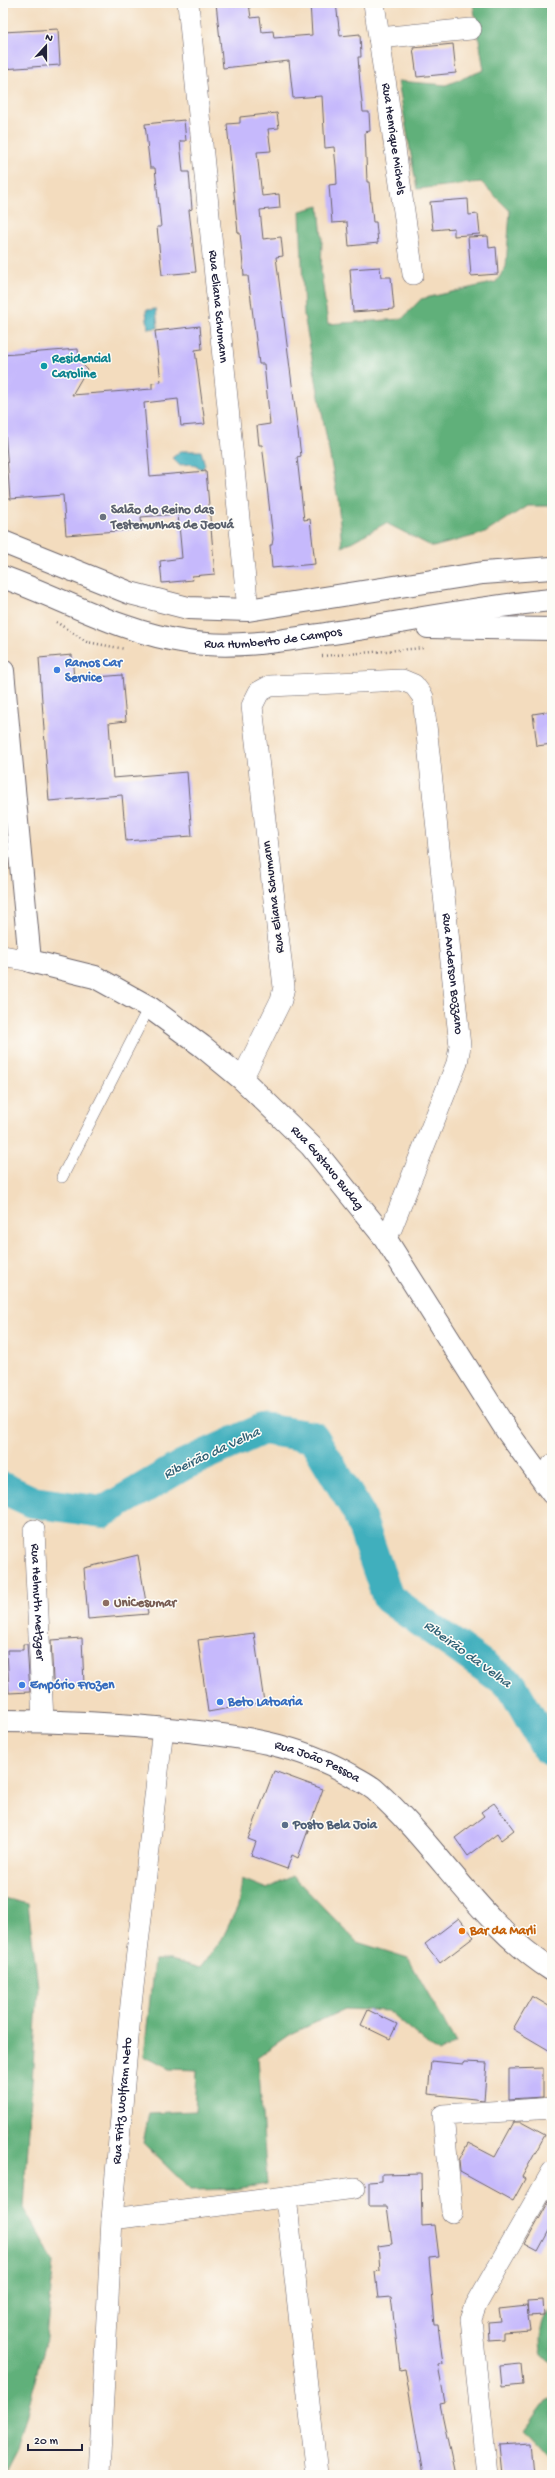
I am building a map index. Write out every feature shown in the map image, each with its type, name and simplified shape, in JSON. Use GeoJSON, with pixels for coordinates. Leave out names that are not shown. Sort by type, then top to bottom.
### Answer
{"type":"FeatureCollection","features":[{"type":"Feature","properties":{"kind":"main road"},"geometry":{"type":"LineString","coordinates":[[3,542],[130,593],[188,608],[248,610],[483,573],[552,568]]}},
{"type":"Feature","properties":{"kind":"main road"},"geometry":{"type":"LineString","coordinates":[[483,573],[552,556]]}},
{"type":"Feature","properties":{"kind":"main road","name":"Rua Humberto de Campos"},"geometry":{"type":"LineString","coordinates":[[3,578],[46,593],[128,628],[188,642],[252,645],[379,626],[484,607],[552,600]]}},
{"type":"Feature","properties":{"kind":"main road"},"geometry":{"type":"LineString","coordinates":[[379,626],[552,629]]}},
{"type":"Feature","properties":{"kind":"main road"},"geometry":{"type":"LineString","coordinates":[[3,671],[30,961]]}},
{"type":"Feature","properties":{"kind":"main road","name":"Rua Gustavo Budag"},"geometry":{"type":"LineString","coordinates":[[30,961],[95,977],[150,1007],[202,1046],[242,1080],[311,1146],[385,1238],[436,1322],[548,1489]]}},
{"type":"Feature","properties":{"kind":"main road","name":"Rua João Pessoa"},"geometry":{"type":"LineString","coordinates":[[3,1721],[120,1724],[241,1737],[288,1747],[334,1766],[374,1789],[424,1838],[499,1926],[530,1956],[552,1970]]}},
{"type":"Feature","properties":{"kind":"street","name":"Rua Eliana Schumann"},"geometry":{"type":"LineString","coordinates":[[188,3],[248,610]]}},
{"type":"Feature","properties":{"kind":"street","name":"Rua Henrique Michels"},"geometry":{"type":"LineString","coordinates":[[374,3],[413,274]]}},
{"type":"Feature","properties":{"kind":"street"},"geometry":{"type":"LineString","coordinates":[[380,38],[471,29]]}},
{"type":"Feature","properties":{"kind":"street","name":"Rua Eliana Schumann"},"geometry":{"type":"LineString","coordinates":[[242,1080],[281,1000],[284,988],[252,706],[260,692],[270,686],[285,685],[402,680],[414,685],[423,697]]}},
{"type":"Feature","properties":{"kind":"street","name":"Rua Anderson Bozzano"},"geometry":{"type":"LineString","coordinates":[[385,1238],[392,1228],[457,1063],[460,1046],[423,697]]}},
{"type":"Feature","properties":{"kind":"street","name":"Rua Gustavo Budag"},"geometry":{"type":"LineString","coordinates":[[3,956],[30,961]]}},
{"type":"Feature","properties":{"kind":"street"},"geometry":{"type":"LineString","coordinates":[[548,1489],[552,1465]]}},
{"type":"Feature","properties":{"kind":"street","name":"Rua Helmuth Metzger"},"geometry":{"type":"LineString","coordinates":[[34,1530],[43,1721]]}},
{"type":"Feature","properties":{"kind":"street","name":"Rua Fritz Wolfram Neto"},"geometry":{"type":"LineString","coordinates":[[98,2475],[112,2219],[131,2004],[163,1728]]}},
{"type":"Feature","properties":{"kind":"street"},"geometry":{"type":"LineString","coordinates":[[452,2212],[443,2115],[552,2108]]}},
{"type":"Feature","properties":{"kind":"street"},"geometry":{"type":"LineString","coordinates":[[487,2475],[471,2319],[476,2305],[552,2172]]}},
{"type":"Feature","properties":{"kind":"street"},"geometry":{"type":"LineString","coordinates":[[112,2219],[355,2188]]}},
{"type":"Feature","properties":{"kind":"street"},"geometry":{"type":"LineString","coordinates":[[286,2197],[317,2475]]}},
{"type":"Feature","properties":{"kind":"lane"},"geometry":{"type":"LineString","coordinates":[[62,1177],[150,1007]]}},
{"type":"Feature","properties":{"kind":"green space"},"geometry":{"type":"Polygon","coordinates":[[[473,3],[545,3],[551,30],[552,506],[527,506],[485,533],[433,547],[386,523],[342,547],[338,500],[304,315],[300,211],[319,206],[322,238],[321,272],[328,324],[402,319],[421,299],[496,282],[506,267],[510,211],[481,182],[417,189],[398,81],[446,85],[484,70],[473,3]]]}},
{"type":"Feature","properties":{"kind":"green space"},"geometry":{"type":"Polygon","coordinates":[[[293,1876],[357,1942],[408,1958],[456,2043],[438,2053],[388,2011],[345,2009],[291,2034],[258,2057],[267,2184],[236,2189],[191,2190],[143,2143],[149,2113],[195,2111],[197,2070],[169,2069],[144,2056],[154,1960],[171,1960],[200,1968],[222,1939],[238,1906],[242,1879],[267,1889],[293,1876]]]}},
{"type":"Feature","properties":{"kind":"green space"},"geometry":{"type":"Polygon","coordinates":[[[3,1898],[28,1904],[38,1987],[24,2208],[54,2262],[45,2346],[17,2450],[4,2475],[3,1898]]]}},
{"type":"Feature","properties":{"kind":"green space"},"geometry":{"type":"Polygon","coordinates":[[[552,2307],[552,2362],[542,2355],[540,2336],[545,2317],[552,2307]]]}},
{"type":"Feature","properties":{"kind":"green space"},"geometry":{"type":"Polygon","coordinates":[[[552,2398],[552,2461],[524,2431],[546,2401],[552,2398]]]}},
{"type":"Feature","properties":{"kind":"water"},"geometry":{"type":"Polygon","coordinates":[[[156,309],[158,328],[148,329],[146,310],[156,309]]]}},
{"type":"Feature","properties":{"kind":"water"},"geometry":{"type":"Polygon","coordinates":[[[181,451],[201,451],[205,465],[202,469],[191,464],[179,465],[172,458],[181,451]]]}},
{"type":"Feature","properties":{"kind":"building"},"geometry":{"type":"Polygon","coordinates":[[[216,3],[249,3],[251,18],[260,17],[262,32],[273,31],[274,38],[312,35],[310,3],[336,3],[340,36],[360,34],[361,57],[358,57],[360,84],[363,112],[369,112],[370,131],[365,132],[367,182],[369,182],[373,222],[376,222],[378,243],[349,246],[347,222],[332,223],[329,185],[337,184],[336,166],[334,147],[325,148],[322,96],[293,98],[289,61],[223,68],[216,3]]]}},
{"type":"Feature","properties":{"kind":"building"},"geometry":{"type":"Polygon","coordinates":[[[58,29],[60,65],[3,69],[3,32],[58,29]]]}},
{"type":"Feature","properties":{"kind":"building"},"geometry":{"type":"Polygon","coordinates":[[[453,44],[456,73],[417,77],[413,48],[453,44]]]}},
{"type":"Feature","properties":{"kind":"building"},"geometry":{"type":"Polygon","coordinates":[[[277,113],[279,128],[268,129],[271,151],[257,152],[262,196],[279,194],[280,208],[260,210],[263,239],[281,237],[283,256],[276,257],[301,456],[297,457],[304,520],[310,519],[315,564],[272,568],[270,545],[272,545],[273,539],[262,445],[259,445],[257,426],[270,424],[264,364],[259,364],[248,276],[244,276],[227,124],[240,123],[240,117],[277,113]]]}},
{"type":"Feature","properties":{"kind":"building"},"geometry":{"type":"Polygon","coordinates":[[[184,120],[186,141],[180,141],[183,172],[189,172],[192,209],[189,210],[196,272],[162,275],[157,227],[161,227],[155,168],[150,168],[145,124],[184,120]]]}},
{"type":"Feature","properties":{"kind":"building"},"geometry":{"type":"Polygon","coordinates":[[[468,199],[469,215],[478,214],[480,234],[454,236],[454,228],[433,230],[430,202],[468,199]]]}},
{"type":"Feature","properties":{"kind":"building"},"geometry":{"type":"Polygon","coordinates":[[[488,236],[489,248],[496,247],[498,274],[471,276],[468,237],[488,236]]]}},
{"type":"Feature","properties":{"kind":"building"},"geometry":{"type":"Polygon","coordinates":[[[380,267],[381,277],[391,277],[394,309],[353,312],[350,269],[380,267]]]}},
{"type":"Feature","properties":{"kind":"building"},"geometry":{"type":"Polygon","coordinates":[[[200,326],[202,349],[195,350],[205,424],[181,426],[178,399],[144,403],[150,476],[206,471],[215,574],[192,576],[193,580],[162,583],[160,561],[182,558],[178,514],[141,517],[142,529],[66,535],[63,495],[10,499],[3,402],[3,355],[78,349],[79,361],[87,369],[72,395],[152,389],[152,383],[161,382],[155,331],[200,326]]]}},
{"type":"Feature","properties":{"kind":"building"},"geometry":{"type":"Polygon","coordinates":[[[72,655],[74,679],[122,675],[126,721],[109,723],[113,778],[187,772],[192,836],[126,841],[122,795],[49,801],[39,658],[72,655]]]}},
{"type":"Feature","properties":{"kind":"building"},"geometry":{"type":"Polygon","coordinates":[[[552,711],[552,744],[537,746],[533,714],[552,711]]]}},
{"type":"Feature","properties":{"kind":"building"},"geometry":{"type":"Polygon","coordinates":[[[138,1555],[148,1614],[88,1619],[84,1568],[138,1555]]]}},
{"type":"Feature","properties":{"kind":"building"},"geometry":{"type":"Polygon","coordinates":[[[254,1633],[264,1702],[208,1712],[198,1640],[254,1633]]]}},
{"type":"Feature","properties":{"kind":"building"},"geometry":{"type":"Polygon","coordinates":[[[82,1638],[84,1685],[63,1686],[53,1680],[51,1640],[82,1638]]]}},
{"type":"Feature","properties":{"kind":"building"},"geometry":{"type":"Polygon","coordinates":[[[23,1644],[27,1644],[30,1692],[9,1693],[7,1650],[23,1650],[23,1644]]]}},
{"type":"Feature","properties":{"kind":"building"},"geometry":{"type":"Polygon","coordinates":[[[274,1771],[323,1789],[298,1858],[292,1855],[287,1869],[251,1856],[256,1842],[248,1839],[274,1771]]]}},
{"type":"Feature","properties":{"kind":"building"},"geometry":{"type":"Polygon","coordinates":[[[494,1803],[514,1830],[501,1840],[497,1834],[468,1856],[455,1838],[484,1816],[481,1812],[494,1803]]]}},
{"type":"Feature","properties":{"kind":"building"},"geometry":{"type":"Polygon","coordinates":[[[459,1918],[474,1937],[440,1963],[425,1944],[459,1918]]]}},
{"type":"Feature","properties":{"kind":"building"},"geometry":{"type":"Polygon","coordinates":[[[532,1996],[552,2008],[552,2052],[513,2029],[532,1996]]]}},
{"type":"Feature","properties":{"kind":"building"},"geometry":{"type":"Polygon","coordinates":[[[368,2010],[397,2024],[390,2039],[361,2025],[368,2010]]]}},
{"type":"Feature","properties":{"kind":"building"},"geometry":{"type":"Polygon","coordinates":[[[431,2061],[463,2064],[464,2062],[487,2063],[484,2100],[428,2094],[431,2061]]]}},
{"type":"Feature","properties":{"kind":"building"},"geometry":{"type":"Polygon","coordinates":[[[543,2068],[543,2097],[509,2099],[509,2069],[543,2068]]]}},
{"type":"Feature","properties":{"kind":"building"},"geometry":{"type":"Polygon","coordinates":[[[514,2122],[521,2122],[545,2135],[522,2177],[525,2179],[513,2201],[460,2172],[459,2160],[468,2143],[495,2157],[514,2122]]]}},
{"type":"Feature","properties":{"kind":"building"},"geometry":{"type":"Polygon","coordinates":[[[421,2173],[422,2226],[435,2225],[439,2257],[429,2258],[435,2325],[438,2325],[443,2364],[438,2365],[445,2403],[440,2404],[455,2475],[423,2475],[405,2369],[400,2370],[391,2297],[378,2298],[375,2272],[380,2271],[378,2246],[392,2244],[387,2206],[369,2206],[369,2182],[382,2181],[382,2174],[421,2173]]]}},
{"type":"Feature","properties":{"kind":"building"},"geometry":{"type":"Polygon","coordinates":[[[552,2196],[552,2225],[538,2251],[525,2244],[552,2196]]]}},
{"type":"Feature","properties":{"kind":"building"},"geometry":{"type":"Polygon","coordinates":[[[543,2300],[544,2315],[528,2316],[530,2330],[503,2332],[503,2339],[489,2340],[488,2322],[501,2321],[499,2309],[527,2306],[528,2315],[527,2301],[543,2300]]]}},
{"type":"Feature","properties":{"kind":"building"},"geometry":{"type":"Polygon","coordinates":[[[521,2364],[523,2385],[502,2387],[500,2366],[521,2364]]]}},
{"type":"Feature","properties":{"kind":"building"},"geometry":{"type":"Polygon","coordinates":[[[531,2443],[534,2475],[502,2475],[499,2445],[531,2443]]]}},
{"type":"Feature","properties":{"kind":"waterway","name":"Ribeirão da Velha"},"geometry":{"type":"LineString","coordinates":[[3,1488],[33,1502],[103,1512],[183,1465],[263,1429],[313,1437],[358,1512],[388,1598],[512,1686],[547,1748],[552,1751]]}},
{"type":"Feature","properties":{"kind":"place","name":"Residencial Caroline"},"geometry":{"type":"Point","coordinates":[44,366]}},
{"type":"Feature","properties":{"kind":"place","name":"Salão do Reino das Testemunhas de Jeová"},"geometry":{"type":"Point","coordinates":[103,517]}},
{"type":"Feature","properties":{"kind":"place","name":"Ramos Car Service"},"geometry":{"type":"Point","coordinates":[57,670]}},
{"type":"Feature","properties":{"kind":"place","name":"UniCesumar"},"geometry":{"type":"Point","coordinates":[106,1603]}},
{"type":"Feature","properties":{"kind":"place","name":"Empório Frozen"},"geometry":{"type":"Point","coordinates":[22,1685]}},
{"type":"Feature","properties":{"kind":"place","name":"Beto Latoaria"},"geometry":{"type":"Point","coordinates":[220,1702]}},
{"type":"Feature","properties":{"kind":"place","name":"Posto Bela Joia"},"geometry":{"type":"Point","coordinates":[285,1825]}},
{"type":"Feature","properties":{"kind":"place","name":"Bar da Marli"},"geometry":{"type":"Point","coordinates":[462,1931]}}]}
